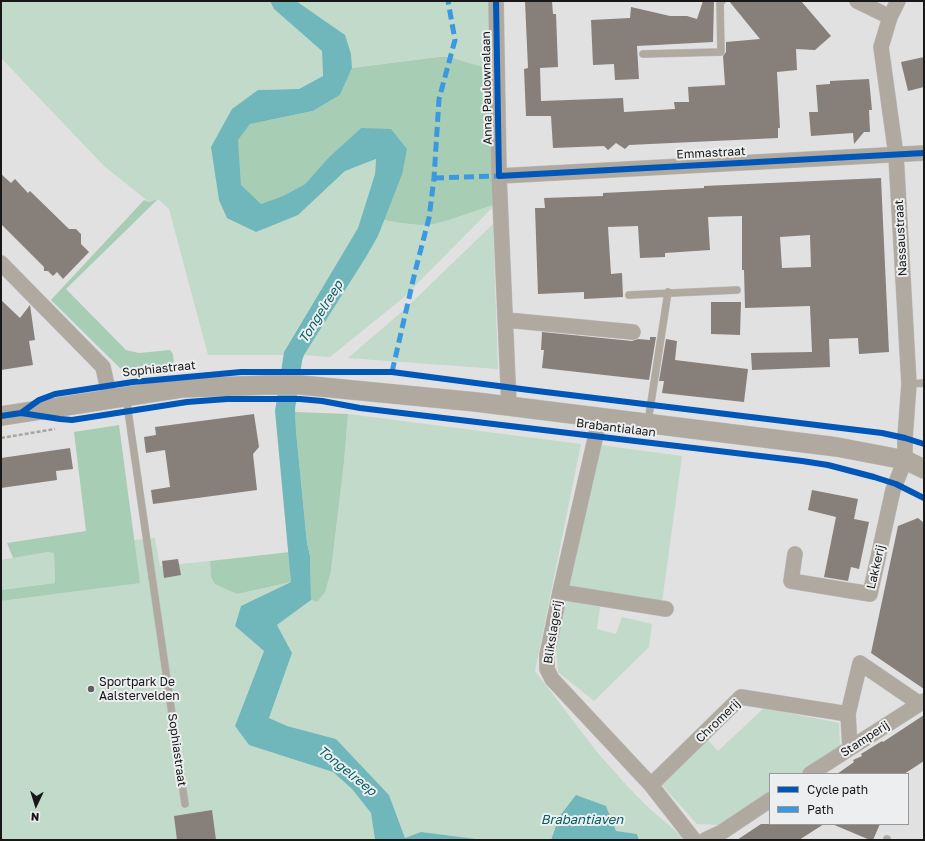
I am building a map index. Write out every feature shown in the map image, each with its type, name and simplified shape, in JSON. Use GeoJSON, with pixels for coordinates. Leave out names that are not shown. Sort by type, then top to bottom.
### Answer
{"type":"FeatureCollection","features":[{"type":"Feature","properties":{"kind":"street","name":"Anna Paulownalaan"},"geometry":{"type":"LineString","coordinates":[[496,1],[499,176],[509,406]]}},
{"type":"Feature","properties":{"kind":"street"},"geometry":{"type":"LineString","coordinates":[[857,1],[890,17]]}},
{"type":"Feature","properties":{"kind":"street","name":"Nassaustraat"},"geometry":{"type":"LineString","coordinates":[[898,1],[890,17],[881,47],[896,155],[917,384],[905,438],[905,460]]}},
{"type":"Feature","properties":{"kind":"street","name":"Emmastraat"},"geometry":{"type":"LineString","coordinates":[[499,176],[896,155],[924,152]]}},
{"type":"Feature","properties":{"kind":"street"},"geometry":{"type":"LineString","coordinates":[[1,263],[103,367],[118,398]]}},
{"type":"Feature","properties":{"kind":"street"},"geometry":{"type":"LineString","coordinates":[[506,320],[633,332]]}},
{"type":"Feature","properties":{"kind":"street","name":"Sophiastraat"},"geometry":{"type":"LineString","coordinates":[[1,416],[181,388],[301,385]]}},
{"type":"Feature","properties":{"kind":"street","name":"Brabantialaan"},"geometry":{"type":"LineString","coordinates":[[301,385],[388,392],[837,447],[905,460],[924,469]]}},
{"type":"Feature","properties":{"kind":"street","name":"Blikslagerij"},"geometry":{"type":"LineString","coordinates":[[600,417],[560,592],[548,655],[547,669],[552,679],[651,785],[694,840]]}},
{"type":"Feature","properties":{"kind":"street","name":"Lakkerij"},"geometry":{"type":"LineString","coordinates":[[795,554],[791,581],[870,594],[894,490],[905,460]]}},
{"type":"Feature","properties":{"kind":"street"},"geometry":{"type":"LineString","coordinates":[[560,592],[666,610]]}},
{"type":"Feature","properties":{"kind":"street","name":"Stamperij"},"geometry":{"type":"LineString","coordinates":[[812,773],[922,702],[860,663],[848,714]]}},
{"type":"Feature","properties":{"kind":"street","name":"Chromerij"},"geometry":{"type":"LineString","coordinates":[[651,785],[741,697],[848,714]]}},
{"type":"Feature","properties":{"kind":"street"},"geometry":{"type":"LineString","coordinates":[[848,714],[850,748]]}},
{"type":"Feature","properties":{"kind":"street"},"geometry":{"type":"LineString","coordinates":[[705,840],[722,832],[769,801]]}},
{"type":"Feature","properties":{"kind":"lane"},"geometry":{"type":"LineString","coordinates":[[643,54],[721,52],[720,3],[722,1]]}},
{"type":"Feature","properties":{"kind":"lane"},"geometry":{"type":"LineString","coordinates":[[630,295],[668,292],[737,290]]}},
{"type":"Feature","properties":{"kind":"lane","name":"Brabantialaan"},"geometry":{"type":"LineString","coordinates":[[648,423],[668,292]]}},
{"type":"Feature","properties":{"kind":"lane","name":"Sophiastraat"},"geometry":{"type":"LineString","coordinates":[[118,398],[185,804]]}},
{"type":"Feature","properties":{"kind":"green space"},"geometry":{"type":"Polygon","coordinates":[[[1,1],[270,1],[274,9],[322,51],[323,76],[299,89],[258,90],[298,215],[345,171],[376,159],[375,174],[358,228],[283,355],[208,355],[169,209],[158,199],[149,202],[104,166],[1,58],[1,1]]]}},
{"type":"Feature","properties":{"kind":"green space"},"geometry":{"type":"Polygon","coordinates":[[[296,1],[488,1],[490,69],[466,62],[439,57],[352,68],[351,54],[296,1]]]}},
{"type":"Feature","properties":{"kind":"green space"},"geometry":{"type":"Polygon","coordinates":[[[448,57],[490,69],[493,205],[434,224],[420,225],[384,220],[402,175],[361,128],[329,157],[305,184],[283,196],[261,204],[241,185],[238,140],[250,124],[313,111],[340,95],[352,68],[448,57]]]}},
{"type":"Feature","properties":{"kind":"green space"},"geometry":{"type":"Polygon","coordinates":[[[158,199],[66,289],[126,350],[139,353],[170,350],[173,354],[174,367],[125,373],[51,300],[144,200],[149,202],[158,199]]]}},
{"type":"Feature","properties":{"kind":"green space"},"geometry":{"type":"Polygon","coordinates":[[[493,205],[493,207],[403,298],[330,357],[304,355],[366,257],[378,236],[384,220],[420,225],[434,224],[493,205]]]}},
{"type":"Feature","properties":{"kind":"green space"},"geometry":{"type":"Polygon","coordinates":[[[493,224],[498,369],[348,358],[405,309],[493,224]]]}},
{"type":"Feature","properties":{"kind":"green space"},"geometry":{"type":"Polygon","coordinates":[[[295,412],[348,414],[331,571],[325,592],[317,602],[311,600],[310,556],[307,543],[295,412]]]}},
{"type":"Feature","properties":{"kind":"green space"},"geometry":{"type":"Polygon","coordinates":[[[348,414],[581,444],[535,671],[597,752],[629,788],[650,809],[686,840],[639,840],[637,834],[616,831],[606,806],[554,829],[551,840],[484,840],[421,832],[405,838],[389,795],[336,739],[287,726],[269,718],[292,653],[277,625],[311,600],[317,602],[331,571],[348,414]]]}},
{"type":"Feature","properties":{"kind":"green space"},"geometry":{"type":"Polygon","coordinates":[[[119,425],[140,583],[1,601],[1,590],[55,583],[54,553],[48,552],[13,558],[7,543],[86,531],[74,432],[119,425]]]}},
{"type":"Feature","properties":{"kind":"green space"},"geometry":{"type":"Polygon","coordinates":[[[600,445],[682,456],[662,602],[569,587],[600,445]]]}},
{"type":"Feature","properties":{"kind":"green space","name":"Sportpark De Aalstervelden"},"geometry":{"type":"Polygon","coordinates":[[[155,538],[160,566],[210,561],[211,577],[237,594],[291,582],[241,606],[235,626],[264,651],[235,726],[249,745],[333,772],[352,789],[371,813],[375,840],[1,840],[1,601],[130,584],[125,541],[155,538]]]}},
{"type":"Feature","properties":{"kind":"green space"},"geometry":{"type":"Polygon","coordinates":[[[48,552],[54,553],[55,583],[1,590],[1,560],[48,552]]]}},
{"type":"Feature","properties":{"kind":"green space"},"geometry":{"type":"Polygon","coordinates":[[[290,552],[291,582],[237,594],[215,584],[211,577],[210,561],[290,552]]]}},
{"type":"Feature","properties":{"kind":"green space"},"geometry":{"type":"Polygon","coordinates":[[[567,600],[600,607],[597,629],[616,634],[622,617],[652,624],[649,647],[594,701],[558,672],[556,648],[567,600]]]}},
{"type":"Feature","properties":{"kind":"green space"},"geometry":{"type":"Polygon","coordinates":[[[764,708],[839,723],[840,748],[802,773],[769,773],[769,794],[719,825],[697,824],[662,785],[708,740],[718,751],[764,708]]]}},
{"type":"Feature","properties":{"kind":"water","name":"Tongelreep"},"geometry":{"type":"Polygon","coordinates":[[[270,1],[296,1],[345,35],[351,54],[352,68],[340,95],[313,111],[250,124],[238,140],[241,185],[261,204],[283,196],[305,184],[329,157],[361,128],[391,129],[407,149],[402,175],[378,236],[304,355],[302,361],[295,409],[307,543],[310,556],[311,600],[277,625],[292,653],[269,718],[287,726],[336,739],[389,795],[405,838],[421,832],[484,840],[375,840],[371,813],[352,789],[333,772],[249,745],[235,726],[264,651],[235,626],[241,606],[291,582],[275,411],[284,352],[358,228],[375,174],[376,159],[345,171],[298,215],[256,232],[227,218],[219,200],[211,147],[232,109],[258,90],[299,89],[323,76],[322,51],[274,9],[270,1]]]}},
{"type":"Feature","properties":{"kind":"water","name":"Brabantiaven"},"geometry":{"type":"Polygon","coordinates":[[[576,795],[606,806],[616,831],[637,834],[639,840],[551,840],[559,817],[576,795]]]}},
{"type":"Feature","properties":{"kind":"building"},"geometry":{"type":"Polygon","coordinates":[[[525,1],[552,1],[553,14],[556,14],[558,67],[540,68],[541,101],[623,98],[624,112],[675,109],[674,102],[689,102],[688,87],[725,85],[723,56],[726,52],[726,42],[760,39],[729,1],[801,1],[831,36],[815,50],[796,49],[797,70],[777,72],[780,128],[778,128],[778,138],[629,145],[625,149],[616,143],[608,150],[604,146],[553,148],[551,116],[526,116],[524,69],[528,68],[525,1]]]}},
{"type":"Feature","properties":{"kind":"building"},"geometry":{"type":"Polygon","coordinates":[[[703,1],[714,1],[713,42],[637,46],[639,79],[615,80],[614,64],[593,65],[591,20],[630,18],[631,7],[670,16],[687,16],[697,19],[703,1]]]}},
{"type":"Feature","properties":{"kind":"building"},"geometry":{"type":"Polygon","coordinates":[[[924,57],[924,87],[908,91],[901,62],[924,57]]]}},
{"type":"Feature","properties":{"kind":"building"},"geometry":{"type":"Polygon","coordinates":[[[869,79],[872,110],[869,110],[870,132],[864,132],[854,144],[853,133],[811,136],[809,112],[818,112],[816,85],[830,84],[830,81],[869,79]]]}},
{"type":"Feature","properties":{"kind":"building"},"geometry":{"type":"Polygon","coordinates":[[[1,174],[11,183],[15,179],[28,193],[30,191],[69,229],[76,229],[81,234],[81,244],[89,252],[63,279],[57,272],[53,276],[48,271],[44,271],[44,267],[1,224],[1,174]]]}},
{"type":"Feature","properties":{"kind":"building"},"geometry":{"type":"Polygon","coordinates":[[[881,178],[889,352],[859,354],[858,338],[829,339],[830,367],[752,370],[751,353],[812,352],[810,306],[745,308],[744,270],[742,270],[742,216],[708,217],[710,250],[665,253],[665,257],[640,258],[638,226],[608,227],[611,274],[622,273],[623,297],[584,299],[584,292],[538,294],[535,208],[545,208],[544,198],[603,196],[603,193],[704,188],[704,186],[881,178]],[[810,235],[780,237],[782,268],[811,267],[810,235]]]}},
{"type":"Feature","properties":{"kind":"building"},"geometry":{"type":"Polygon","coordinates":[[[1,300],[20,318],[30,305],[35,340],[29,341],[33,365],[1,370],[1,300]]]}},
{"type":"Feature","properties":{"kind":"building"},"geometry":{"type":"Polygon","coordinates":[[[711,302],[741,302],[740,335],[711,334],[711,302]]]}},
{"type":"Feature","properties":{"kind":"building"},"geometry":{"type":"Polygon","coordinates":[[[542,332],[632,341],[638,339],[650,340],[650,337],[656,337],[649,380],[542,368],[544,350],[541,350],[542,332]]]}},
{"type":"Feature","properties":{"kind":"building"},"geometry":{"type":"Polygon","coordinates":[[[666,339],[677,341],[675,360],[748,369],[744,402],[662,393],[664,381],[659,381],[666,339]]]}},
{"type":"Feature","properties":{"kind":"building"},"geometry":{"type":"Polygon","coordinates":[[[254,414],[259,447],[253,454],[257,490],[153,504],[151,490],[170,487],[165,450],[146,453],[144,437],[156,435],[155,427],[254,414]]]}},
{"type":"Feature","properties":{"kind":"building"},"geometry":{"type":"Polygon","coordinates":[[[70,448],[73,469],[56,471],[57,480],[1,488],[1,458],[70,448]]]}},
{"type":"Feature","properties":{"kind":"building"},"geometry":{"type":"Polygon","coordinates":[[[812,490],[858,499],[854,519],[869,522],[859,569],[851,567],[848,581],[824,577],[836,517],[808,510],[812,490]]]}},
{"type":"Feature","properties":{"kind":"building"},"geometry":{"type":"Polygon","coordinates":[[[918,518],[924,523],[924,689],[871,653],[898,526],[918,518]]]}},
{"type":"Feature","properties":{"kind":"building"},"geometry":{"type":"Polygon","coordinates":[[[178,559],[181,575],[164,578],[162,561],[178,559]]]}},
{"type":"Feature","properties":{"kind":"building"},"geometry":{"type":"Polygon","coordinates":[[[924,715],[924,761],[906,773],[838,773],[854,762],[853,760],[862,756],[861,754],[882,741],[883,742],[924,715]]]}},
{"type":"Feature","properties":{"kind":"building"},"geometry":{"type":"Polygon","coordinates":[[[212,810],[216,840],[177,840],[174,816],[212,810]]]}},
{"type":"Feature","properties":{"kind":"building"},"geometry":{"type":"Polygon","coordinates":[[[761,824],[822,825],[799,840],[737,840],[761,824]]]}},
{"type":"Feature","properties":{"kind":"building"},"geometry":{"type":"Polygon","coordinates":[[[834,825],[880,825],[873,840],[834,825]]]}},
{"type":"Feature","properties":{"kind":"marked path"},"geometry":{"type":"LineString","coordinates":[[392,372],[429,218],[434,178],[439,99],[455,40],[448,1]]}},
{"type":"Feature","properties":{"kind":"marked path"},"geometry":{"type":"LineString","coordinates":[[434,178],[499,176]]}},
{"type":"Feature","properties":{"kind":"cycle path"},"geometry":{"type":"LineString","coordinates":[[496,1],[499,176],[924,153]]}},
{"type":"Feature","properties":{"kind":"cycle path"},"geometry":{"type":"LineString","coordinates":[[21,413],[39,400],[55,394],[133,382],[241,372],[392,372],[882,433],[924,444]]}},
{"type":"Feature","properties":{"kind":"cycle path"},"geometry":{"type":"LineString","coordinates":[[1,416],[21,413],[72,420],[187,402],[227,399],[300,399],[322,401],[360,408],[828,465],[896,484],[924,498]]}},
{"type":"Feature","properties":{"kind":"place","name":"Sportpark De Aalstervelden"},"geometry":{"type":"Point","coordinates":[91,689]}}]}
